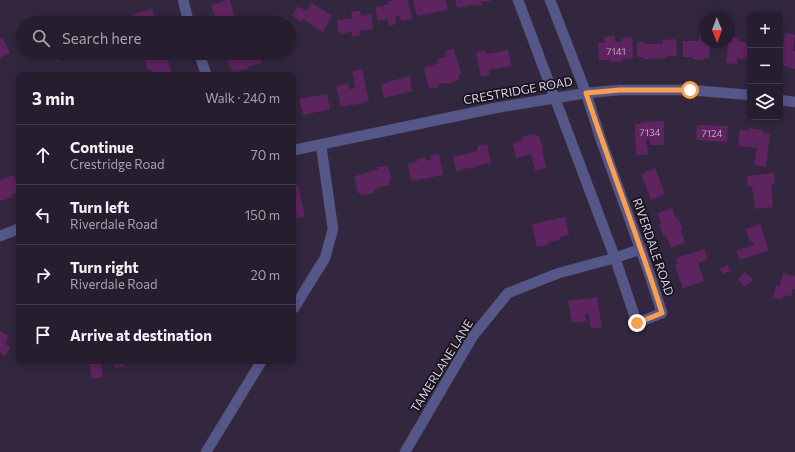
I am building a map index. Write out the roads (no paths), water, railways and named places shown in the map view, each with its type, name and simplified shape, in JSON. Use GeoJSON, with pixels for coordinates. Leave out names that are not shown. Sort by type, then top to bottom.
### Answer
{"type":"FeatureCollection","features":[{"type":"Feature","properties":{"kind":"street"},"geometry":{"type":"LineString","coordinates":[[182,0],[187,16]]}},
{"type":"Feature","properties":{"kind":"street","name":"RIVERDALE ROAD"},"geometry":{"type":"LineString","coordinates":[[518,0],[615,258],[637,323],[662,313],[586,93],[550,0]]}},
{"type":"Feature","properties":{"kind":"street"},"geometry":{"type":"LineString","coordinates":[[201,60],[205,72]]}},
{"type":"Feature","properties":{"kind":"street","name":"CRESTRIDGE ROAD"},"geometry":{"type":"LineString","coordinates":[[296,150],[495,108],[586,93],[634,90],[690,90],[747,95]]}},
{"type":"Feature","properties":{"kind":"street"},"geometry":{"type":"LineString","coordinates":[[783,100],[795,102]]}},
{"type":"Feature","properties":{"kind":"street"},"geometry":{"type":"LineString","coordinates":[[296,305],[325,258],[333,229],[321,145]]}},
{"type":"Feature","properties":{"kind":"street"},"geometry":{"type":"LineString","coordinates":[[0,236],[16,230]]}},
{"type":"Feature","properties":{"kind":"street","name":"TAMERLANE LANE"},"geometry":{"type":"LineString","coordinates":[[405,452],[474,336],[508,293],[559,273],[615,258],[641,249]]}},
{"type":"Feature","properties":{"kind":"street"},"geometry":{"type":"LineString","coordinates":[[206,452],[260,364]]}}]}
